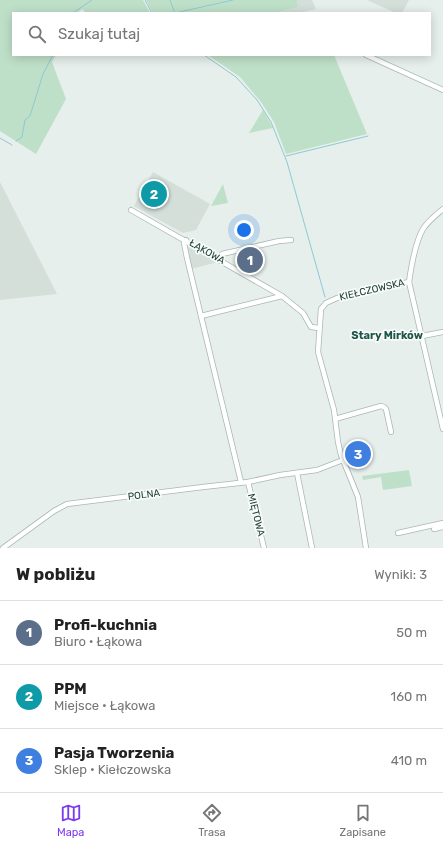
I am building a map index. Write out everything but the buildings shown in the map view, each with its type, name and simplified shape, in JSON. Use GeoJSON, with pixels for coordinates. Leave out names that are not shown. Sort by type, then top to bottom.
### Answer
{"type":"FeatureCollection","features":[{"type":"Feature","properties":{"kind":"street"},"geometry":{"type":"LineString","coordinates":[[368,56],[443,90]]}},
{"type":"Feature","properties":{"kind":"street","name":"KIEŁCZOWSKA"},"geometry":{"type":"LineString","coordinates":[[366,548],[358,497],[343,460],[338,442],[335,419],[319,356],[321,309],[330,300],[409,282],[422,231],[443,209]]}},
{"type":"Feature","properties":{"kind":"street","name":"ŁĄKOWA"},"geometry":{"type":"LineString","coordinates":[[131,210],[282,296],[303,313],[311,327],[319,328]]}},
{"type":"Feature","properties":{"kind":"street"},"geometry":{"type":"LineString","coordinates":[[186,240],[184,242],[187,258],[241,482]]}},
{"type":"Feature","properties":{"kind":"street"},"geometry":{"type":"LineString","coordinates":[[217,258],[222,254],[279,241],[291,240]]}},
{"type":"Feature","properties":{"kind":"street"},"geometry":{"type":"LineString","coordinates":[[409,282],[443,429]]}},
{"type":"Feature","properties":{"kind":"street"},"geometry":{"type":"LineString","coordinates":[[201,316],[282,296]]}},
{"type":"Feature","properties":{"kind":"street"},"geometry":{"type":"LineString","coordinates":[[422,336],[443,332]]}},
{"type":"Feature","properties":{"kind":"street"},"geometry":{"type":"LineString","coordinates":[[335,419],[384,406],[392,432]]}},
{"type":"Feature","properties":{"kind":"street","name":"POLNA"},"geometry":{"type":"LineString","coordinates":[[3,548],[54,511],[67,504],[248,482],[317,470],[343,460]]}},
{"type":"Feature","properties":{"kind":"street"},"geometry":{"type":"LineString","coordinates":[[297,473],[312,548]]}},
{"type":"Feature","properties":{"kind":"street","name":"MIĘTOWA"},"geometry":{"type":"LineString","coordinates":[[248,482],[264,548]]}},
{"type":"Feature","properties":{"kind":"street"},"geometry":{"type":"LineString","coordinates":[[398,533],[443,523]]}},
{"type":"Feature","properties":{"kind":"street"},"geometry":{"type":"LineString","coordinates":[[434,529],[443,527]]}},
{"type":"Feature","properties":{"kind":"shaded area"},"geometry":{"type":"Polygon","coordinates":[[[297,0],[312,0],[316,9],[303,12],[278,12],[298,7],[297,0]]]}},
{"type":"Feature","properties":{"kind":"shaded area"},"geometry":{"type":"Polygon","coordinates":[[[367,0],[409,0],[403,12],[394,12],[367,0]]]}},
{"type":"Feature","properties":{"kind":"shaded area"},"geometry":{"type":"Polygon","coordinates":[[[153,172],[210,204],[196,230],[183,233],[134,206],[153,172]]]}},
{"type":"Feature","properties":{"kind":"shaded area"},"geometry":{"type":"Polygon","coordinates":[[[0,182],[57,294],[0,300],[0,182]]]}},
{"type":"Feature","properties":{"kind":"shaded area"},"geometry":{"type":"Polygon","coordinates":[[[186,244],[218,262],[191,269],[186,244]]]}},
{"type":"Feature","properties":{"kind":"green space"},"geometry":{"type":"Polygon","coordinates":[[[0,0],[143,0],[149,12],[84,12],[83,9],[78,12],[12,12],[12,56],[55,56],[52,62],[66,99],[36,154],[0,131],[0,0]]]}},
{"type":"Feature","properties":{"kind":"green space"},"geometry":{"type":"Polygon","coordinates":[[[146,0],[297,0],[298,7],[278,12],[152,12],[146,0]]]}},
{"type":"Feature","properties":{"kind":"green space"},"geometry":{"type":"Polygon","coordinates":[[[209,56],[334,56],[367,134],[286,154],[274,122],[261,102],[240,77],[209,56]]]}},
{"type":"Feature","properties":{"kind":"green space"},"geometry":{"type":"Polygon","coordinates":[[[263,110],[273,128],[249,133],[263,110]]]}},
{"type":"Feature","properties":{"kind":"green space"},"geometry":{"type":"Polygon","coordinates":[[[223,184],[228,203],[211,206],[223,184]]]}},
{"type":"Feature","properties":{"kind":"green space"},"geometry":{"type":"Polygon","coordinates":[[[409,470],[412,486],[383,490],[381,477],[363,480],[362,476],[409,470]]]}},
{"type":"Feature","properties":{"kind":"waterway"},"geometry":{"type":"LineString","coordinates":[[74,12],[92,0]]}},
{"type":"Feature","properties":{"kind":"waterway"},"geometry":{"type":"LineString","coordinates":[[145,0],[151,12]]}},
{"type":"Feature","properties":{"kind":"waterway"},"geometry":{"type":"LineString","coordinates":[[170,0],[175,12]]}},
{"type":"Feature","properties":{"kind":"waterway"},"geometry":{"type":"LineString","coordinates":[[179,12],[233,0]]}},
{"type":"Feature","properties":{"kind":"waterway"},"geometry":{"type":"LineString","coordinates":[[16,141],[22,137],[25,120],[30,116],[43,74],[52,56]]}},
{"type":"Feature","properties":{"kind":"waterway"},"geometry":{"type":"LineString","coordinates":[[205,56],[236,77],[257,100],[271,122],[287,162],[325,297]]}},
{"type":"Feature","properties":{"kind":"waterway"},"geometry":{"type":"LineString","coordinates":[[286,156],[368,136]]}},
{"type":"Feature","properties":{"kind":"waterway"},"geometry":{"type":"LineString","coordinates":[[0,138],[12,145]]}},
{"type":"Feature","properties":{"kind":"place","name":"PPM"},"geometry":{"type":"Point","coordinates":[154,194]}},
{"type":"Feature","properties":{"kind":"place","name":"Profi-kuchnia"},"geometry":{"type":"Point","coordinates":[250,260]}},
{"type":"Feature","properties":{"kind":"place","name":"Pasja Tworzenia"},"geometry":{"type":"Point","coordinates":[358,454]}},
{"type":"Feature","properties":{"kind":"district","name":"Stary Mirków"},"geometry":{"type":"Point","coordinates":[387,335]}}]}
